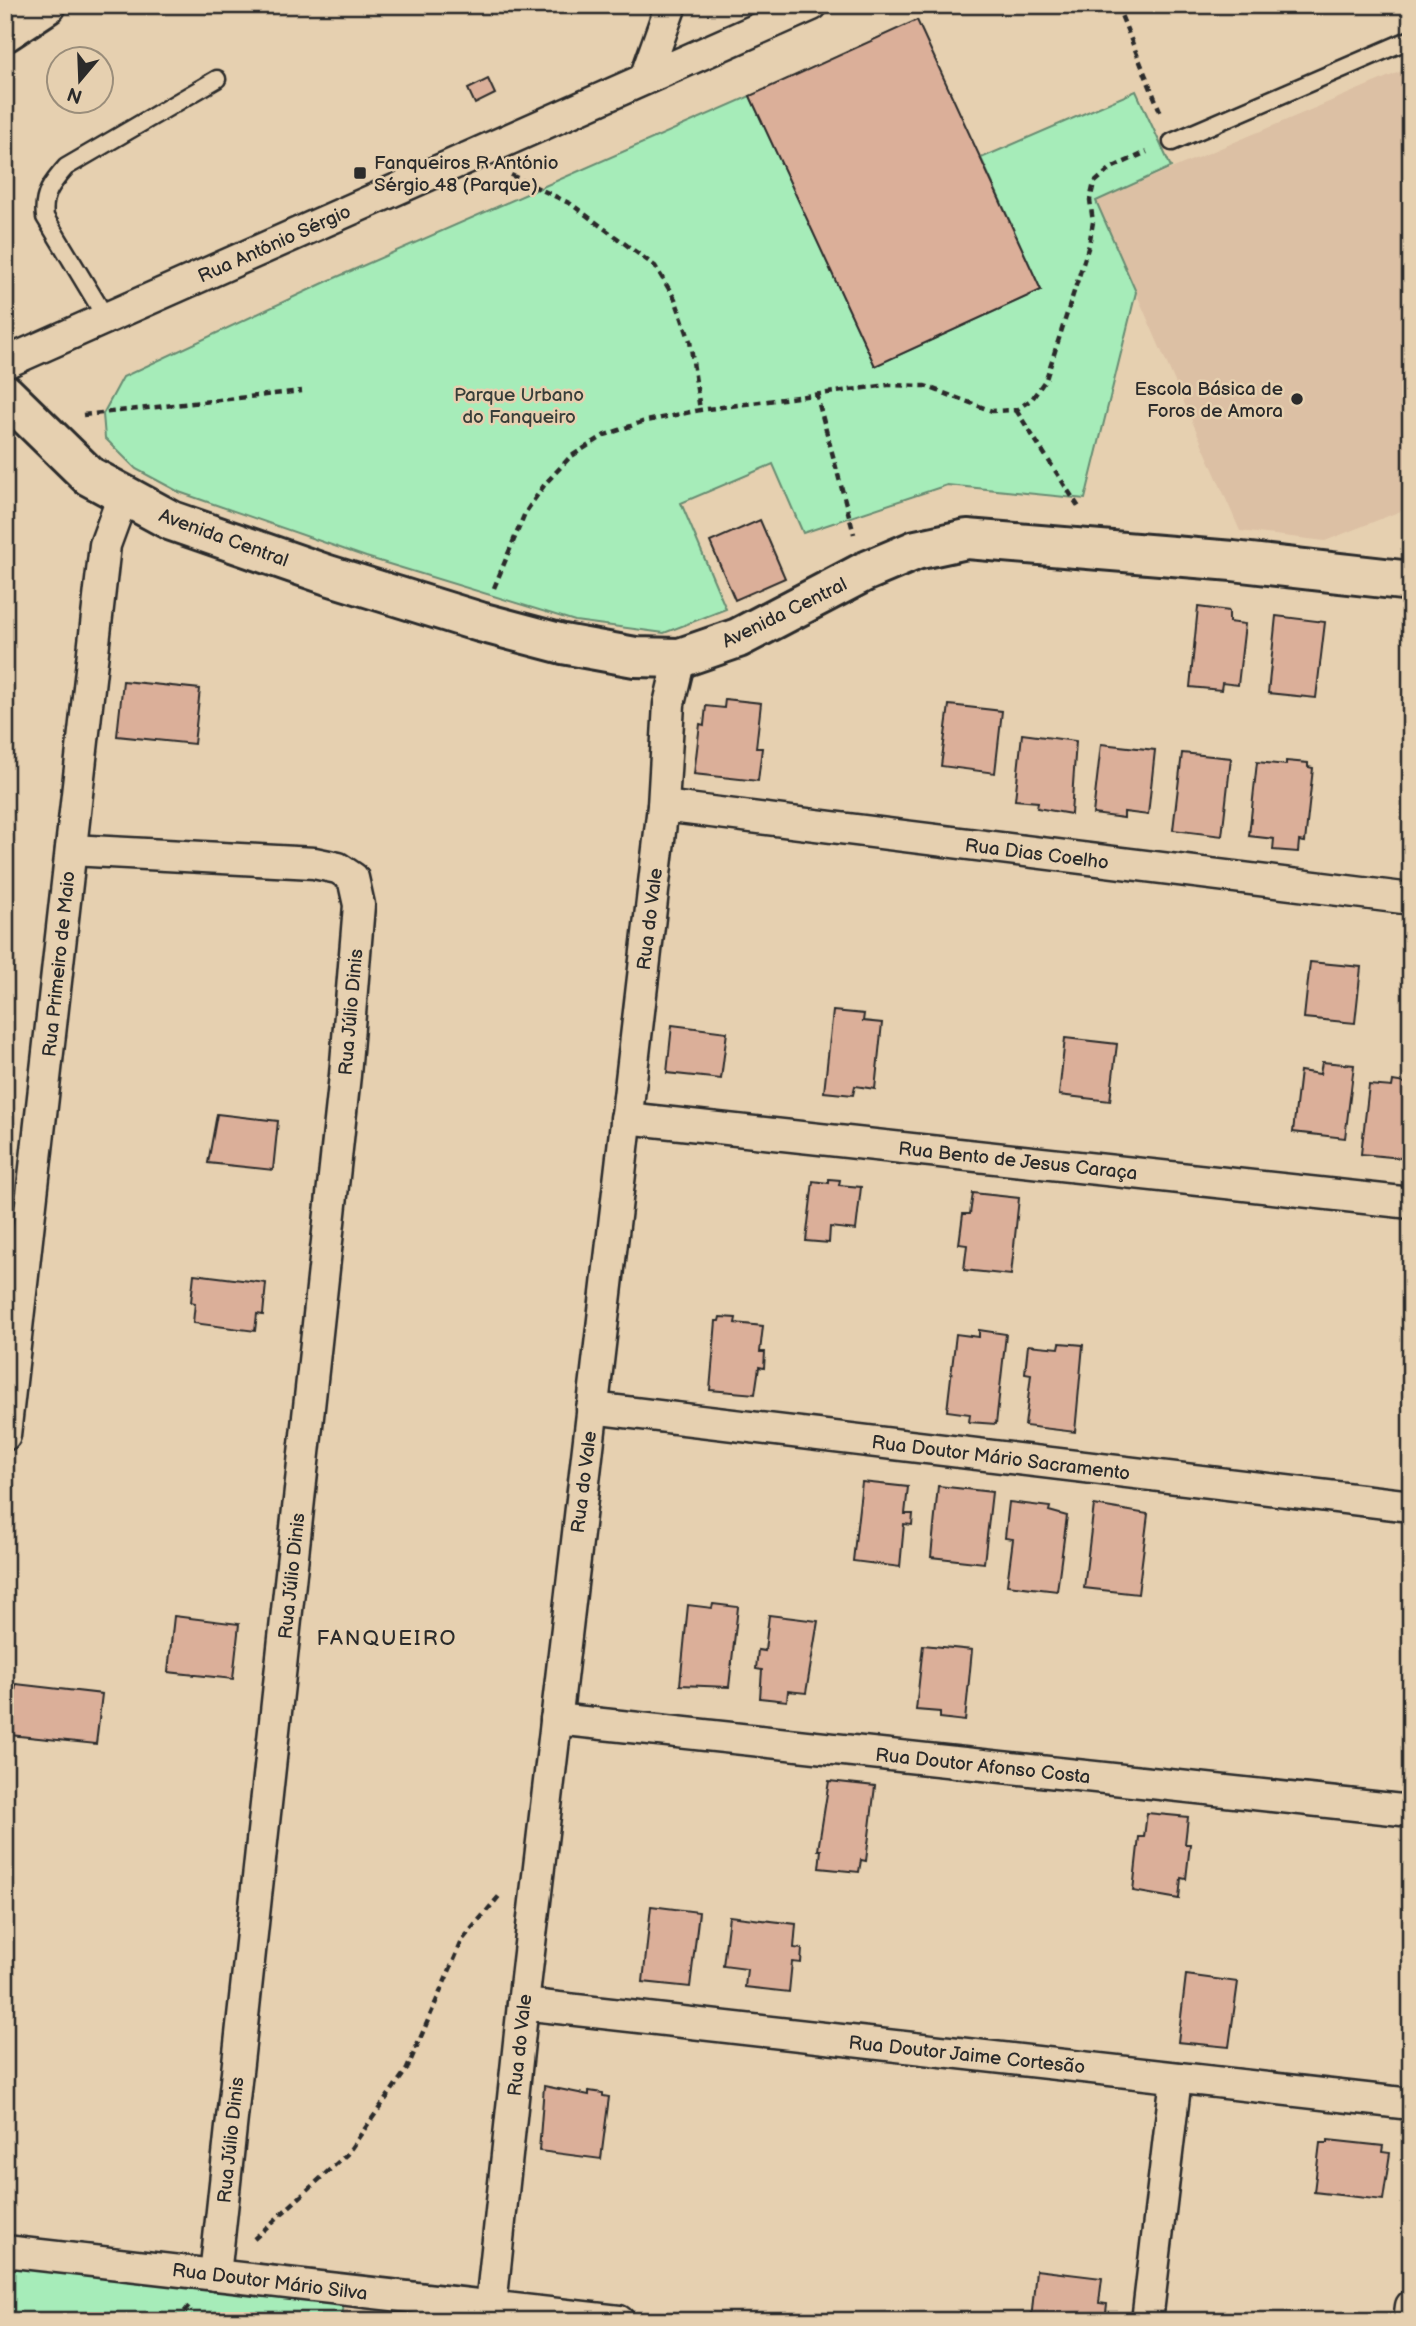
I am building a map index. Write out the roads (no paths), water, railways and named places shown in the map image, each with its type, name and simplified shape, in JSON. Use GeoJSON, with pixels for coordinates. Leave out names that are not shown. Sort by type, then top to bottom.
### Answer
{"type":"FeatureCollection","features":[{"type":"Feature","properties":{"kind":"street"},"geometry":{"type":"LineString","coordinates":[[5,32],[46,5]]}},
{"type":"Feature","properties":{"kind":"street"},"geometry":{"type":"LineString","coordinates":[[645,78],[671,5]]}},
{"type":"Feature","properties":{"kind":"street","name":"Rua António Sérgio"},"geometry":{"type":"LineString","coordinates":[[5,363],[812,5]]}},
{"type":"Feature","properties":{"kind":"street","name":"Avenida Central"},"geometry":{"type":"LineString","coordinates":[[5,394],[50,441],[89,476],[172,521],[328,575],[480,622],[575,646],[635,657],[680,659],[738,638],[864,572],[916,551],[967,539],[1233,561],[1411,581]]}},
{"type":"Feature","properties":{"kind":"street","name":"Rua Primeiro de Maio"},"geometry":{"type":"LineString","coordinates":[[5,1435],[105,545],[122,496]]}},
{"type":"Feature","properties":{"kind":"street","name":"Rua do Vale"},"geometry":{"type":"LineString","coordinates":[[491,2306],[541,1844],[663,806],[669,704],[680,659]]}},
{"type":"Feature","properties":{"kind":"street","name":"Rua Dias Coelho"},"geometry":{"type":"LineString","coordinates":[[663,806],[1411,899]]}},
{"type":"Feature","properties":{"kind":"street","name":"Rua Júlio Dinis"},"geometry":{"type":"LineString","coordinates":[[71,850],[314,863],[338,868],[353,878],[359,905],[345,1075],[215,2274]]}},
{"type":"Feature","properties":{"kind":"street","name":"Rua Bento de Jesus Caraça"},"geometry":{"type":"LineString","coordinates":[[626,1118],[1411,1203]]}},
{"type":"Feature","properties":{"kind":"street","name":"Rua Doutor Mário Sacramento"},"geometry":{"type":"LineString","coordinates":[[592,1408],[1411,1506]]}},
{"type":"Feature","properties":{"kind":"street","name":"Rua Doutor Afonso Costa"},"geometry":{"type":"LineString","coordinates":[[556,1719],[1411,1811]]}},
{"type":"Feature","properties":{"kind":"street","name":"Rua Doutor Jaime Cortesão"},"geometry":{"type":"LineString","coordinates":[[523,2004],[1411,2104]]}},
{"type":"Feature","properties":{"kind":"street"},"geometry":{"type":"LineString","coordinates":[[1147,2321],[1176,2078]]}},
{"type":"Feature","properties":{"kind":"street","name":"Rua Doutor Mário Silva"},"geometry":{"type":"LineString","coordinates":[[5,2251],[619,2321]]}},
{"type":"Feature","properties":{"kind":"street"},"geometry":{"type":"LineString","coordinates":[[1409,2321],[1411,2306]]}},
{"type":"Feature","properties":{"kind":"lane"},"geometry":{"type":"LineString","coordinates":[[1172,142],[1411,39]]}},
{"type":"Feature","properties":{"kind":"lane"},"geometry":{"type":"LineString","coordinates":[[106,318],[45,217],[43,204],[50,184],[66,167],[217,79]]}},
{"type":"Feature","properties":{"kind":"place","name":"Fanqueiros R António Sérgio 48 (Parque)"},"geometry":{"type":"Point","coordinates":[360,173]}},
{"type":"Feature","properties":{"kind":"place","name":"Escola Básica de Foros de Amora"},"geometry":{"type":"Point","coordinates":[1297,399]}},
{"type":"Feature","properties":{"kind":"district","name":"FANQUEIRO"},"geometry":{"type":"Point","coordinates":[387,1638]}},
{"type":"Feature","properties":{"kind":"park label","name":"Parque Urbano do Fanqueiro"},"geometry":{"type":"Point","coordinates":[519,405]}}]}
